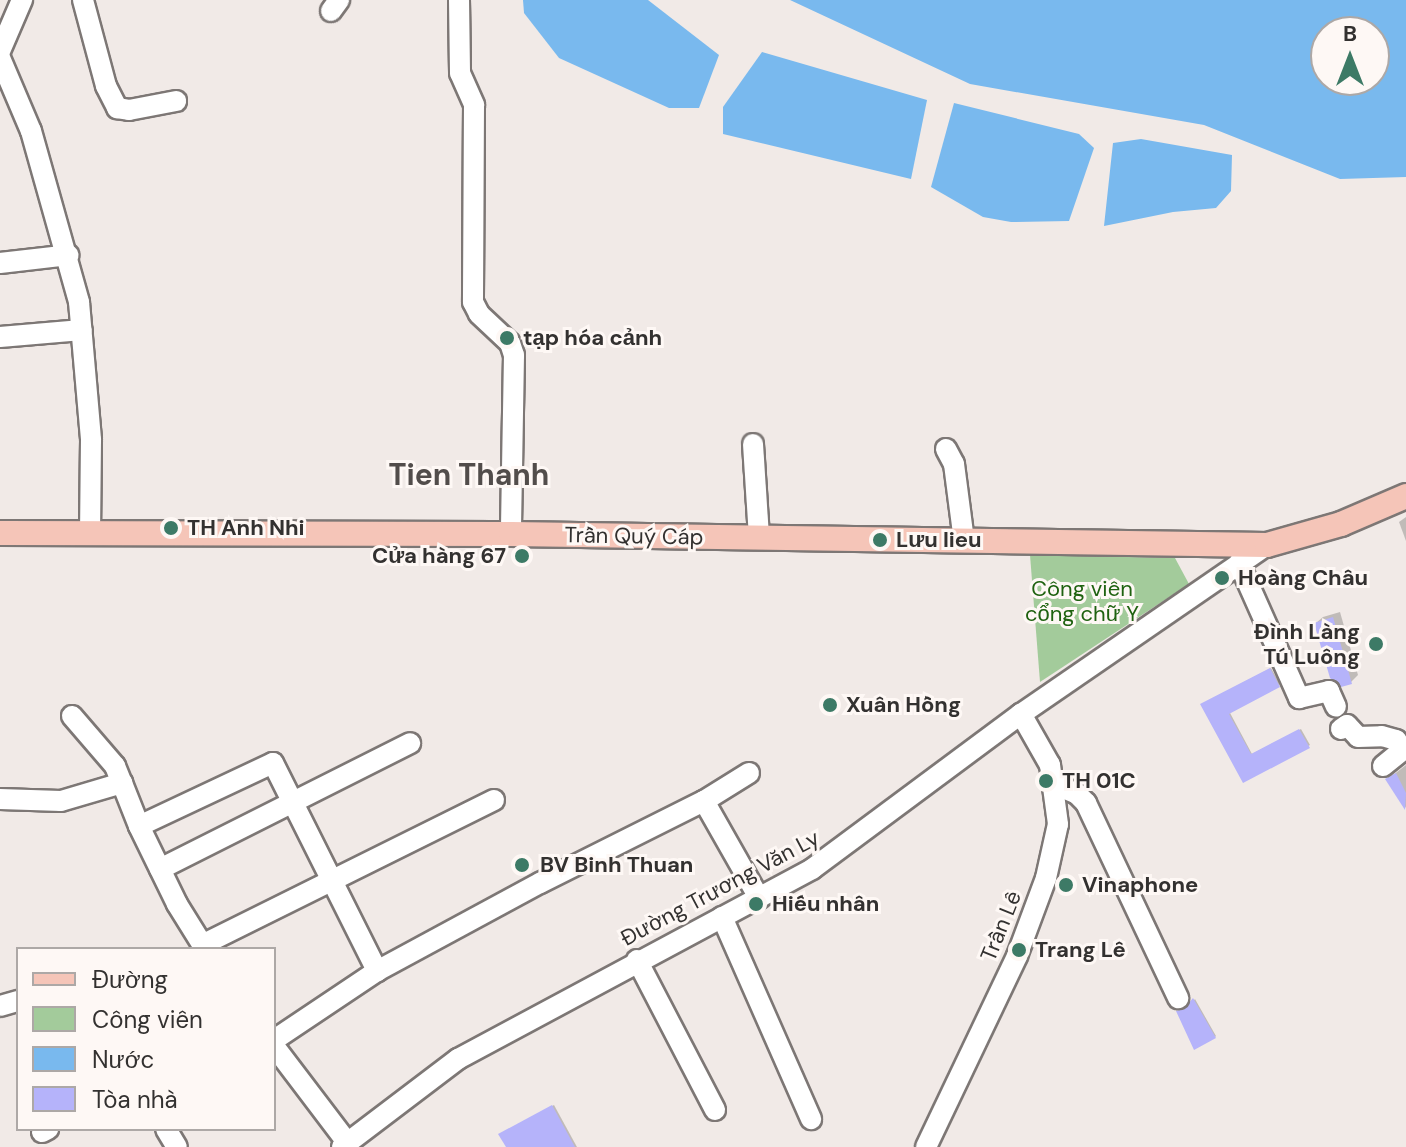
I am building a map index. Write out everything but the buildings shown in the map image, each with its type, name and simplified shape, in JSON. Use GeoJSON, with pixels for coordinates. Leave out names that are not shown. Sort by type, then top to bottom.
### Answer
{"type":"FeatureCollection","features":[{"type":"Feature","properties":{"kind":"main road","name":"Trần Quý Cáp"},"geometry":{"type":"LineString","coordinates":[[0,533],[511,534],[1267,545],[1341,524],[1406,496]]}},
{"type":"Feature","properties":{"kind":"street"},"geometry":{"type":"LineString","coordinates":[[0,51],[22,0]]}},
{"type":"Feature","properties":{"kind":"street"},"geometry":{"type":"LineString","coordinates":[[83,0],[106,86],[117,108],[129,110],[176,101]]}},
{"type":"Feature","properties":{"kind":"street"},"geometry":{"type":"LineString","coordinates":[[459,0],[460,73],[474,105],[473,302],[479,314],[510,343],[514,355],[511,534]]}},
{"type":"Feature","properties":{"kind":"street"},"geometry":{"type":"LineString","coordinates":[[0,58],[31,131],[69,255],[82,330],[91,440],[90,533]]}},
{"type":"Feature","properties":{"kind":"street"},"geometry":{"type":"LineString","coordinates":[[0,263],[69,255]]}},
{"type":"Feature","properties":{"kind":"street"},"geometry":{"type":"LineString","coordinates":[[0,337],[82,330]]}},
{"type":"Feature","properties":{"kind":"street"},"geometry":{"type":"LineString","coordinates":[[753,444],[759,537]]}},
{"type":"Feature","properties":{"kind":"street"},"geometry":{"type":"LineString","coordinates":[[946,449],[954,464],[964,541]]}},
{"type":"Feature","properties":{"kind":"street","name":"Đường Trương Văn Ly"},"geometry":{"type":"LineString","coordinates":[[345,1145],[458,1059],[637,960],[759,898],[843,848],[1021,714],[1267,545]]}},
{"type":"Feature","properties":{"kind":"street"},"geometry":{"type":"LineString","coordinates":[[1239,563],[1299,698],[1329,691],[1336,707]]}},
{"type":"Feature","properties":{"kind":"street","name":"Trần Lê"},"geometry":{"type":"LineString","coordinates":[[926,1147],[1017,956],[1046,878],[1058,824],[1050,765],[1021,714]]}},
{"type":"Feature","properties":{"kind":"street"},"geometry":{"type":"LineString","coordinates":[[72,716],[115,766],[139,826],[203,947],[494,800]]}},
{"type":"Feature","properties":{"kind":"street"},"geometry":{"type":"LineString","coordinates":[[1341,729],[1347,725],[1358,737],[1382,736],[1396,740],[1404,750],[1383,766]]}},
{"type":"Feature","properties":{"kind":"street"},"geometry":{"type":"LineString","coordinates":[[160,869],[410,743]]}},
{"type":"Feature","properties":{"kind":"street"},"geometry":{"type":"LineString","coordinates":[[139,826],[269,763],[276,766],[377,971]]}},
{"type":"Feature","properties":{"kind":"street"},"geometry":{"type":"LineString","coordinates":[[276,1042],[377,971],[540,883],[704,801],[749,773]]}},
{"type":"Feature","properties":{"kind":"street"},"geometry":{"type":"LineString","coordinates":[[0,799],[61,801],[122,783]]}},
{"type":"Feature","properties":{"kind":"street"},"geometry":{"type":"LineString","coordinates":[[1054,784],[1077,794],[1086,803],[1178,998]]}},
{"type":"Feature","properties":{"kind":"street"},"geometry":{"type":"LineString","coordinates":[[704,801],[759,898]]}},
{"type":"Feature","properties":{"kind":"street"},"geometry":{"type":"LineString","coordinates":[[722,917],[811,1119]]}},
{"type":"Feature","properties":{"kind":"street"},"geometry":{"type":"LineString","coordinates":[[637,960],[715,1110]]}},
{"type":"Feature","properties":{"kind":"street"},"geometry":{"type":"LineString","coordinates":[[276,1046],[345,1145]]}},
{"type":"Feature","properties":{"kind":"green space","name":"Công viên cổng chữ Y"},"geometry":{"type":"Polygon","coordinates":[[[1030,555],[1175,558],[1189,584],[1040,682],[1030,555]]]}},
{"type":"Feature","properties":{"kind":"water"},"geometry":{"type":"Polygon","coordinates":[[[523,0],[648,0],[719,55],[699,108],[669,108],[559,58],[524,13],[523,0]]]}},
{"type":"Feature","properties":{"kind":"water"},"geometry":{"type":"Polygon","coordinates":[[[790,0],[1406,0],[1406,177],[1340,179],[1204,125],[970,84],[790,0]]]}},
{"type":"Feature","properties":{"kind":"water"},"geometry":{"type":"Polygon","coordinates":[[[762,52],[927,100],[911,179],[723,134],[723,107],[762,52]]]}},
{"type":"Feature","properties":{"kind":"water"},"geometry":{"type":"Polygon","coordinates":[[[954,103],[1079,134],[1094,148],[1069,221],[1011,222],[983,217],[931,187],[954,103]]]}},
{"type":"Feature","properties":{"kind":"water"},"geometry":{"type":"Polygon","coordinates":[[[1141,139],[1232,155],[1231,191],[1216,208],[1173,212],[1104,226],[1113,143],[1141,139]]]}},
{"type":"Feature","properties":{"kind":"place","name":"tạp hóa cảnh"},"geometry":{"type":"Point","coordinates":[507,338]}},
{"type":"Feature","properties":{"kind":"place","name":"TH Anh Nhi"},"geometry":{"type":"Point","coordinates":[171,528]}},
{"type":"Feature","properties":{"kind":"place","name":"Lưu lieu"},"geometry":{"type":"Point","coordinates":[880,540]}},
{"type":"Feature","properties":{"kind":"place","name":"Cửa hàng 67"},"geometry":{"type":"Point","coordinates":[522,556]}},
{"type":"Feature","properties":{"kind":"place","name":"Hoàng Châu"},"geometry":{"type":"Point","coordinates":[1222,578]}},
{"type":"Feature","properties":{"kind":"place","name":"Đình Làng Tú Luông"},"geometry":{"type":"Point","coordinates":[1376,644]}},
{"type":"Feature","properties":{"kind":"place","name":"Xuân Hồng"},"geometry":{"type":"Point","coordinates":[830,705]}},
{"type":"Feature","properties":{"kind":"place","name":"TH 01C"},"geometry":{"type":"Point","coordinates":[1046,781]}},
{"type":"Feature","properties":{"kind":"place","name":"BV Binh Thuan"},"geometry":{"type":"Point","coordinates":[522,865]}},
{"type":"Feature","properties":{"kind":"place","name":"Vinaphone"},"geometry":{"type":"Point","coordinates":[1066,885]}},
{"type":"Feature","properties":{"kind":"place","name":"Hiếu nhân"},"geometry":{"type":"Point","coordinates":[756,904]}},
{"type":"Feature","properties":{"kind":"place","name":"Trang Lê"},"geometry":{"type":"Point","coordinates":[1019,950]}},
{"type":"Feature","properties":{"kind":"district","name":"Tien Thanh"},"geometry":{"type":"Point","coordinates":[469,475]}}]}
